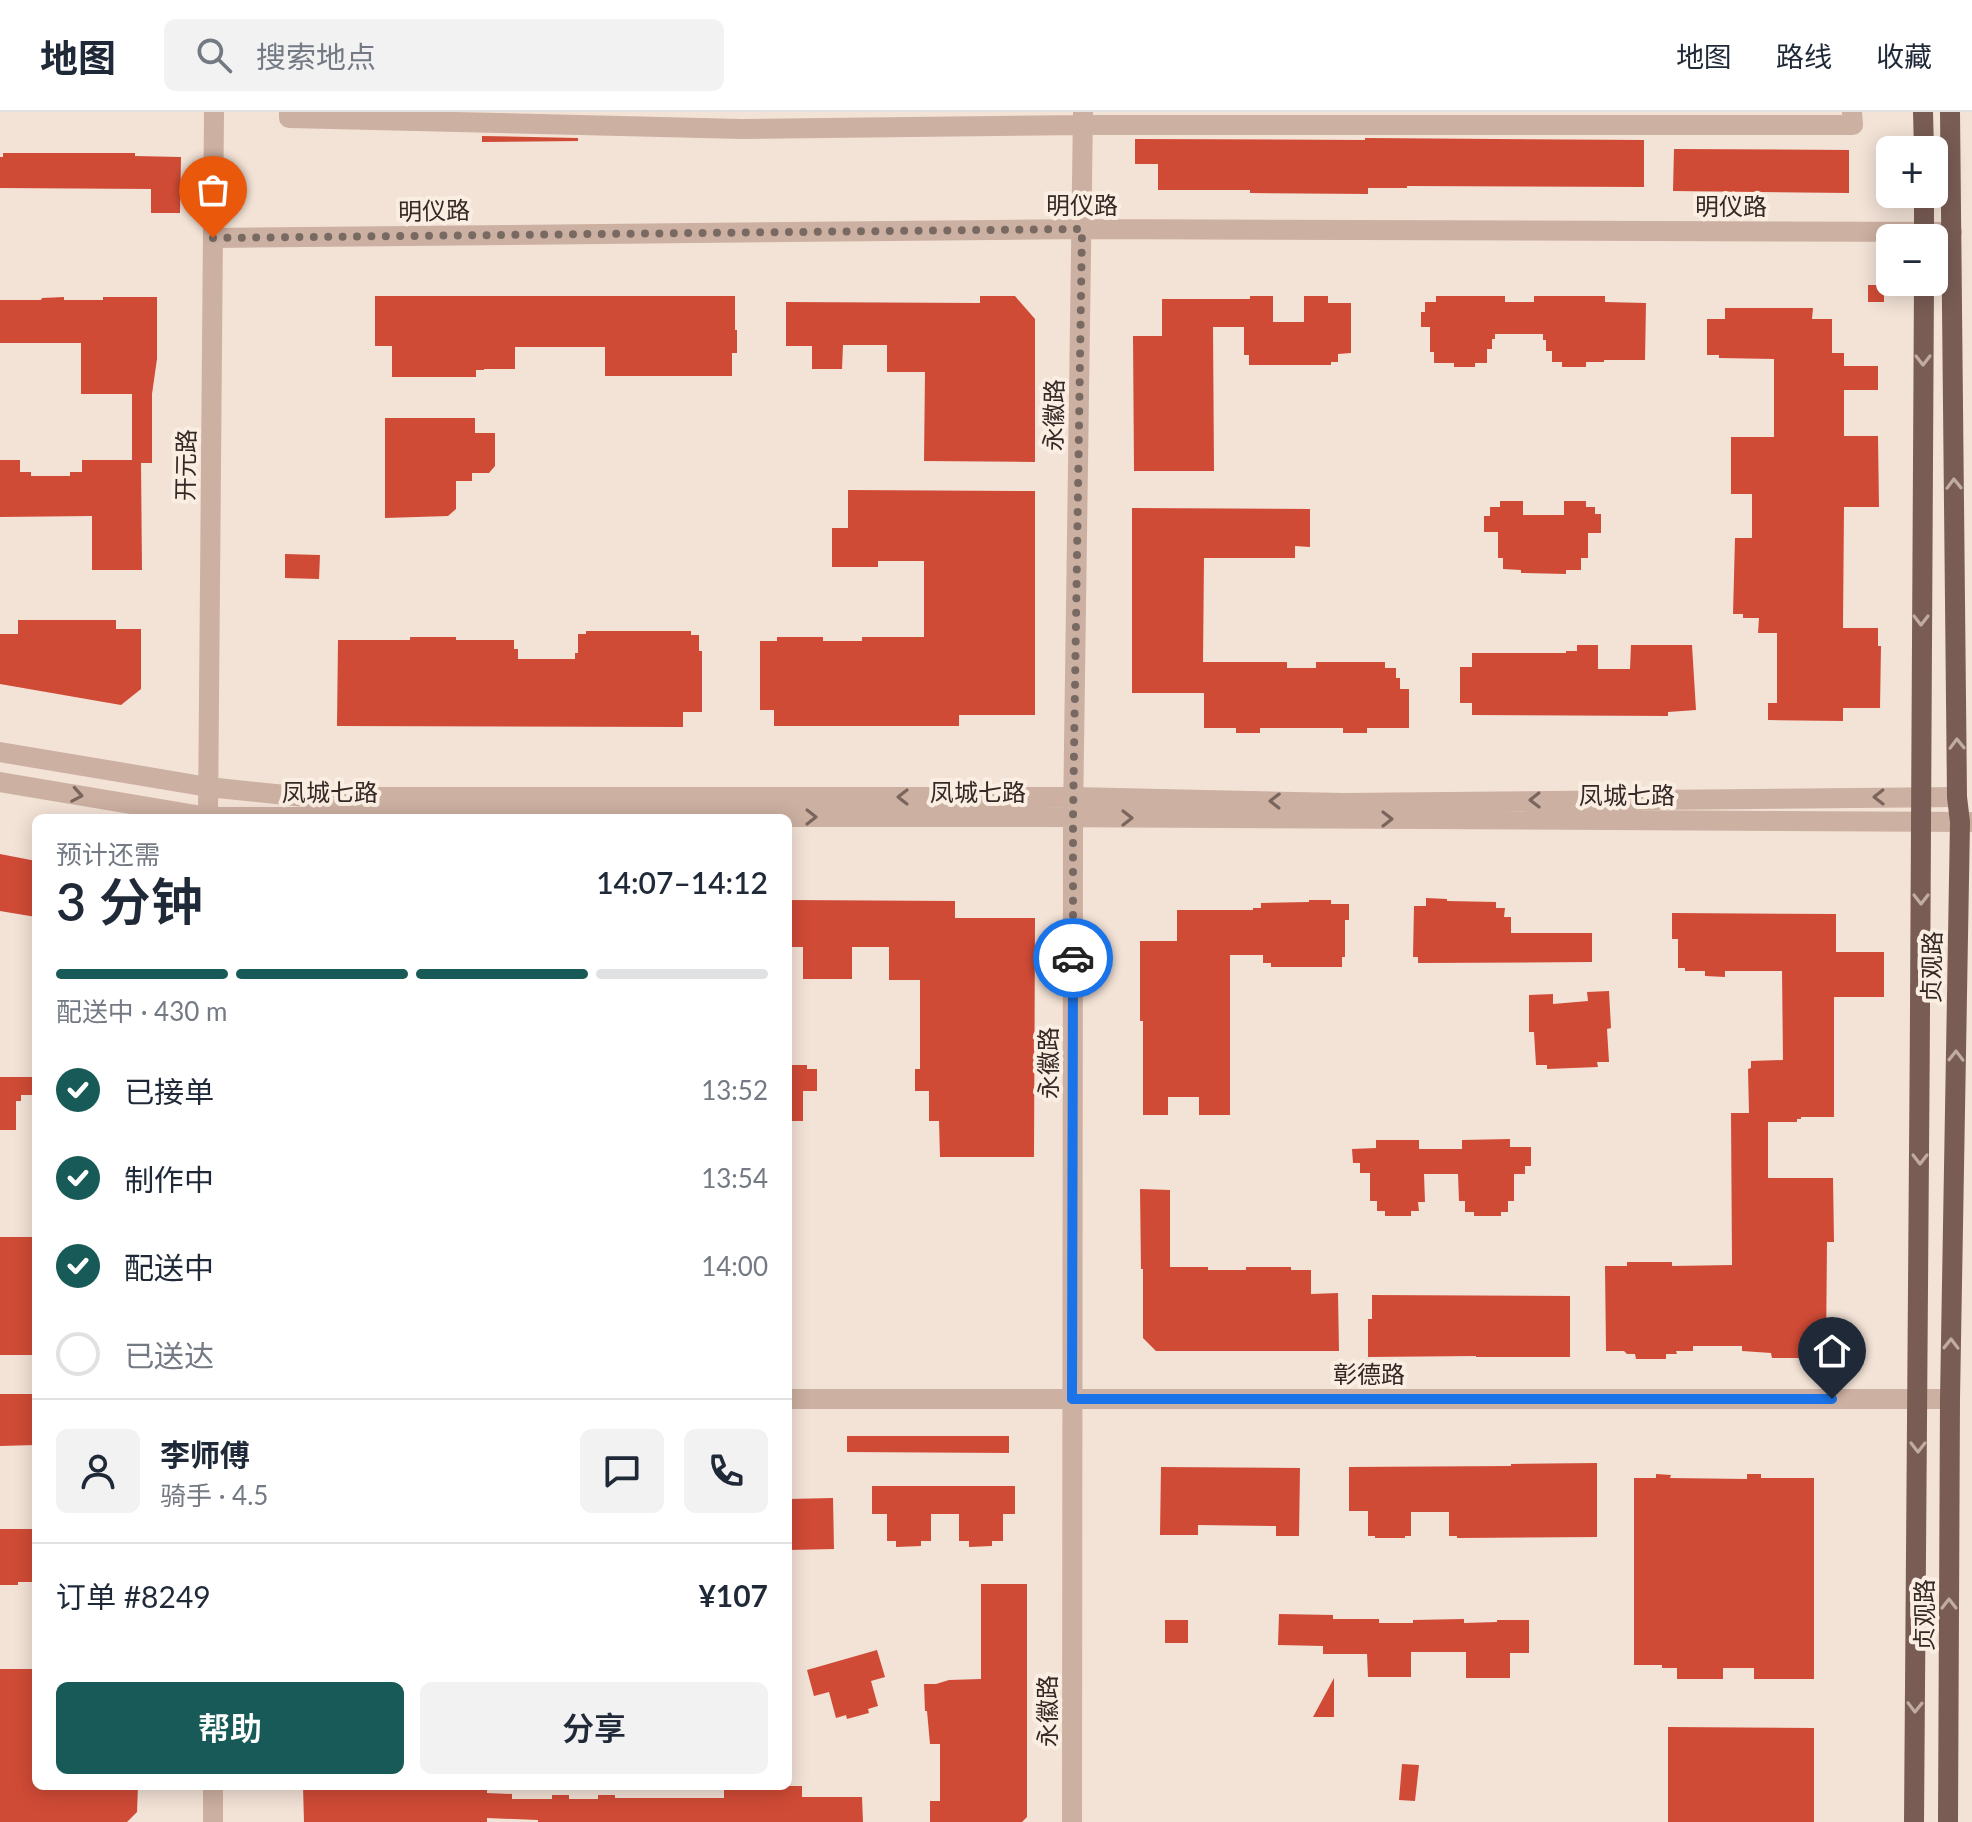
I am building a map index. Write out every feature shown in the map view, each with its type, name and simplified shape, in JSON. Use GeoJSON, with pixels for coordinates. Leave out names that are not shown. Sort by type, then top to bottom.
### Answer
{"type":"FeatureCollection","features":[{"type":"Feature","properties":{"kind":"main road"},"geometry":{"type":"LineString","coordinates":[[1923,112],[1924,136]]}},
{"type":"Feature","properties":{"kind":"main road","name":"贞观路"},"geometry":{"type":"LineString","coordinates":[[1948,1822],[1950,1399],[1966,822],[1957,797],[1950,112]]}},
{"type":"Feature","properties":{"kind":"main road","name":"贞观路"},"geometry":{"type":"LineString","coordinates":[[1914,1822],[1924,296]]}},
{"type":"Feature","properties":{"kind":"street","name":"开元路"},"geometry":{"type":"LineString","coordinates":[[208,814],[214,112]]}},
{"type":"Feature","properties":{"kind":"street"},"geometry":{"type":"LineString","coordinates":[[289,112],[289,118],[742,129],[1083,119],[1853,125],[1852,112]]}},
{"type":"Feature","properties":{"kind":"street","name":"永徽路"},"geometry":{"type":"LineString","coordinates":[[1072,1822],[1073,797],[1083,119]]}},
{"type":"Feature","properties":{"kind":"street","name":"明仪路"},"geometry":{"type":"LineString","coordinates":[[213,238],[1082,229],[1876,235]]}},
{"type":"Feature","properties":{"kind":"street","name":"明仪路"},"geometry":{"type":"LineString","coordinates":[[1948,232],[1952,232]]}},
{"type":"Feature","properties":{"kind":"street","name":"凤城七路"},"geometry":{"type":"LineString","coordinates":[[0,752],[208,787],[305,797],[1073,797],[1343,803],[1957,797]]}},
{"type":"Feature","properties":{"kind":"street","name":"凤城七路"},"geometry":{"type":"LineString","coordinates":[[0,782],[190,814]]}},
{"type":"Feature","properties":{"kind":"street","name":"凤城七路"},"geometry":{"type":"LineString","coordinates":[[792,818],[1966,822]]}},
{"type":"Feature","properties":{"kind":"street","name":"彰德路"},"geometry":{"type":"LineString","coordinates":[[792,1399],[1950,1399]]}},
{"type":"Feature","properties":{"kind":"street"},"geometry":{"type":"LineString","coordinates":[[213,1790],[213,1822]]}},
{"type":"Feature","properties":{"kind":"building"},"geometry":{"type":"Polygon","coordinates":[[[482,136],[578,138],[578,141],[482,142],[482,136]]]}},
{"type":"Feature","properties":{"kind":"building"},"geometry":{"type":"Polygon","coordinates":[[[1135,139],[1644,140],[1644,187],[1407,186],[1368,188],[1368,194],[1158,190],[1158,164],[1135,164],[1135,139]]]}},
{"type":"Feature","properties":{"kind":"building"},"geometry":{"type":"Polygon","coordinates":[[[1674,149],[1849,150],[1849,193],[1673,191],[1674,149]]]}},
{"type":"Feature","properties":{"kind":"building"},"geometry":{"type":"Polygon","coordinates":[[[3,153],[135,153],[135,156],[181,157],[180,213],[151,213],[151,189],[0,188],[0,157],[3,153]]]}},
{"type":"Feature","properties":{"kind":"building"},"geometry":{"type":"Polygon","coordinates":[[[1868,285],[1876,285],[1876,296],[1884,296],[1884,302],[1868,302],[1868,285]]]}},
{"type":"Feature","properties":{"kind":"building"},"geometry":{"type":"Polygon","coordinates":[[[375,296],[735,296],[737,353],[732,353],[732,376],[605,376],[605,347],[515,347],[515,369],[476,370],[476,377],[392,377],[392,346],[375,346],[375,296]]]}},
{"type":"Feature","properties":{"kind":"building"},"geometry":{"type":"Polygon","coordinates":[[[980,296],[1015,296],[1035,319],[1035,462],[924,461],[925,372],[887,372],[887,345],[843,345],[842,369],[812,369],[812,346],[786,346],[786,302],[980,303],[980,296]]]}},
{"type":"Feature","properties":{"kind":"building"},"geometry":{"type":"Polygon","coordinates":[[[1250,296],[1273,296],[1273,322],[1304,322],[1304,296],[1328,296],[1328,303],[1351,303],[1351,353],[1338,354],[1338,362],[1331,362],[1331,365],[1249,365],[1249,355],[1244,355],[1244,327],[1213,327],[1214,471],[1134,471],[1133,336],[1162,336],[1162,299],[1250,299],[1250,296]]]}},
{"type":"Feature","properties":{"kind":"building"},"geometry":{"type":"Polygon","coordinates":[[[1436,296],[1505,296],[1505,302],[1534,302],[1534,296],[1605,296],[1605,302],[1646,303],[1645,360],[1604,360],[1586,362],[1586,367],[1562,367],[1562,362],[1552,362],[1552,351],[1546,351],[1543,334],[1495,334],[1492,349],[1487,349],[1487,363],[1475,363],[1475,367],[1454,367],[1454,363],[1434,363],[1434,352],[1430,352],[1430,327],[1421,327],[1421,312],[1425,312],[1425,302],[1436,302],[1436,296]]]}},
{"type":"Feature","properties":{"kind":"building"},"geometry":{"type":"Polygon","coordinates":[[[64,297],[64,300],[103,300],[103,297],[157,297],[152,463],[141,463],[142,570],[92,570],[92,516],[0,517],[0,460],[20,460],[20,472],[31,472],[31,476],[70,476],[70,472],[82,472],[82,460],[132,460],[132,394],[81,394],[81,343],[0,343],[0,300],[64,297]]]}},
{"type":"Feature","properties":{"kind":"building"},"geometry":{"type":"Polygon","coordinates":[[[1725,308],[1813,308],[1812,319],[1832,319],[1832,353],[1844,353],[1844,366],[1878,366],[1878,390],[1844,390],[1844,436],[1878,436],[1879,507],[1844,507],[1843,628],[1878,628],[1878,646],[1881,646],[1880,708],[1843,708],[1843,721],[1768,720],[1768,703],[1777,703],[1777,633],[1758,633],[1759,618],[1743,618],[1743,614],[1733,614],[1735,538],[1752,538],[1752,494],[1731,494],[1731,437],[1774,437],[1774,359],[1707,355],[1707,319],[1725,319],[1725,308]]]}},
{"type":"Feature","properties":{"kind":"building"},"geometry":{"type":"Polygon","coordinates":[[[385,418],[475,418],[475,433],[495,433],[495,466],[489,473],[472,473],[472,481],[456,481],[456,509],[448,516],[385,518],[385,418]]]}},
{"type":"Feature","properties":{"kind":"building"},"geometry":{"type":"Polygon","coordinates":[[[848,490],[1035,491],[1035,715],[959,715],[959,726],[774,726],[774,710],[760,710],[760,641],[777,641],[777,637],[862,641],[862,637],[924,637],[924,561],[878,561],[878,567],[832,567],[832,528],[848,528],[848,490]]]}},
{"type":"Feature","properties":{"kind":"building"},"geometry":{"type":"Polygon","coordinates":[[[1500,501],[1523,501],[1523,515],[1564,515],[1564,501],[1586,501],[1586,507],[1595,507],[1595,514],[1601,514],[1601,533],[1588,533],[1588,558],[1581,558],[1581,570],[1566,570],[1566,574],[1521,573],[1521,570],[1503,569],[1503,558],[1498,558],[1498,532],[1484,532],[1484,516],[1490,516],[1490,507],[1500,507],[1500,501]]]}},
{"type":"Feature","properties":{"kind":"building"},"geometry":{"type":"Polygon","coordinates":[[[1132,508],[1310,509],[1310,547],[1295,546],[1295,558],[1204,558],[1203,662],[1287,662],[1287,668],[1316,668],[1316,662],[1385,662],[1385,668],[1396,668],[1400,689],[1409,689],[1409,728],[1367,728],[1367,733],[1343,733],[1343,728],[1260,728],[1260,733],[1236,733],[1236,728],[1204,728],[1204,693],[1132,693],[1132,508]]]}},
{"type":"Feature","properties":{"kind":"building"},"geometry":{"type":"Polygon","coordinates":[[[285,554],[320,555],[319,579],[285,578],[285,554]]]}},
{"type":"Feature","properties":{"kind":"building"},"geometry":{"type":"Polygon","coordinates":[[[18,620],[116,620],[116,629],[141,629],[141,689],[121,705],[0,684],[0,634],[18,634],[18,620]]]}},
{"type":"Feature","properties":{"kind":"building"},"geometry":{"type":"Polygon","coordinates":[[[586,631],[691,631],[691,635],[699,635],[702,712],[683,712],[683,727],[337,726],[338,640],[456,637],[456,640],[514,640],[518,659],[575,659],[578,634],[586,634],[586,631]]]}},
{"type":"Feature","properties":{"kind":"building"},"geometry":{"type":"Polygon","coordinates":[[[1577,645],[1598,645],[1598,669],[1630,669],[1631,645],[1692,645],[1696,710],[1668,712],[1668,716],[1472,715],[1472,703],[1460,703],[1460,667],[1472,667],[1472,653],[1566,653],[1577,651],[1577,645]]]}},
{"type":"Feature","properties":{"kind":"building"},"geometry":{"type":"Polygon","coordinates":[[[0,854],[32,860],[32,916],[0,911],[0,854]]]}},
{"type":"Feature","properties":{"kind":"building"},"geometry":{"type":"Polygon","coordinates":[[[1426,898],[1496,902],[1496,908],[1505,908],[1504,917],[1511,917],[1511,933],[1592,933],[1592,962],[1418,963],[1418,957],[1413,957],[1414,906],[1426,906],[1426,898]]]}},
{"type":"Feature","properties":{"kind":"building"},"geometry":{"type":"Polygon","coordinates":[[[792,900],[955,901],[955,918],[1035,918],[1034,1157],[940,1157],[939,1121],[929,1121],[929,1091],[915,1091],[915,1069],[920,1069],[920,980],[889,980],[889,947],[852,947],[852,979],[803,979],[803,947],[792,947],[792,900]]]}},
{"type":"Feature","properties":{"kind":"building"},"geometry":{"type":"Polygon","coordinates":[[[1309,900],[1349,904],[1342,967],[1271,967],[1271,963],[1263,963],[1263,955],[1230,955],[1230,1115],[1199,1115],[1199,1097],[1168,1097],[1168,1115],[1143,1115],[1140,941],[1177,941],[1177,910],[1253,910],[1261,908],[1261,903],[1309,900]]]}},
{"type":"Feature","properties":{"kind":"building"},"geometry":{"type":"Polygon","coordinates":[[[1672,913],[1836,914],[1836,952],[1884,952],[1884,997],[1834,997],[1834,1117],[1801,1117],[1797,1122],[1768,1122],[1768,1178],[1833,1178],[1834,1242],[1827,1242],[1826,1353],[1802,1353],[1802,1358],[1772,1358],[1771,1353],[1742,1351],[1742,1346],[1693,1346],[1693,1351],[1666,1354],[1666,1359],[1636,1359],[1635,1354],[1624,1351],[1606,1351],[1605,1266],[1627,1266],[1627,1262],[1672,1262],[1672,1266],[1732,1265],[1731,1113],[1749,1113],[1748,1069],[1751,1068],[1751,1061],[1783,1060],[1782,971],[1725,971],[1725,977],[1705,976],[1705,971],[1678,968],[1678,939],[1672,939],[1672,913]]]}},
{"type":"Feature","properties":{"kind":"building"},"geometry":{"type":"Polygon","coordinates":[[[1609,991],[1609,1062],[1597,1062],[1598,1067],[1547,1069],[1547,1065],[1536,1065],[1534,1032],[1529,1032],[1529,995],[1553,994],[1553,1004],[1588,1001],[1587,992],[1609,991]]]}},
{"type":"Feature","properties":{"kind":"building"},"geometry":{"type":"Polygon","coordinates":[[[792,1065],[817,1069],[817,1091],[803,1091],[803,1121],[792,1121],[792,1065]]]}},
{"type":"Feature","properties":{"kind":"building"},"geometry":{"type":"Polygon","coordinates":[[[0,1077],[32,1077],[32,1095],[21,1095],[21,1101],[16,1101],[16,1130],[0,1130],[0,1077]]]}},
{"type":"Feature","properties":{"kind":"building"},"geometry":{"type":"Polygon","coordinates":[[[1510,1139],[1510,1147],[1531,1147],[1531,1166],[1525,1166],[1525,1174],[1514,1174],[1514,1201],[1508,1201],[1508,1212],[1501,1212],[1501,1216],[1474,1216],[1474,1212],[1465,1212],[1465,1201],[1459,1201],[1458,1174],[1424,1174],[1425,1202],[1418,1202],[1419,1211],[1411,1211],[1411,1216],[1385,1216],[1385,1211],[1377,1211],[1377,1201],[1370,1201],[1370,1173],[1360,1173],[1360,1163],[1353,1163],[1352,1149],[1376,1148],[1376,1140],[1419,1140],[1419,1149],[1462,1149],[1462,1140],[1510,1139]]]}},
{"type":"Feature","properties":{"kind":"building"},"geometry":{"type":"Polygon","coordinates":[[[1140,1189],[1170,1190],[1170,1267],[1246,1270],[1246,1267],[1291,1267],[1291,1270],[1311,1270],[1311,1294],[1338,1293],[1339,1351],[1156,1351],[1143,1338],[1140,1189]]]}},
{"type":"Feature","properties":{"kind":"building"},"geometry":{"type":"Polygon","coordinates":[[[0,1237],[32,1237],[32,1355],[0,1355],[0,1237]]]}},
{"type":"Feature","properties":{"kind":"building"},"geometry":{"type":"Polygon","coordinates":[[[1372,1295],[1570,1296],[1570,1357],[1368,1357],[1368,1319],[1372,1319],[1372,1295]]]}},
{"type":"Feature","properties":{"kind":"building"},"geometry":{"type":"Polygon","coordinates":[[[0,1394],[32,1394],[32,1445],[0,1446],[0,1394]]]}},
{"type":"Feature","properties":{"kind":"building"},"geometry":{"type":"Polygon","coordinates":[[[847,1436],[1009,1436],[1009,1453],[847,1452],[847,1436]]]}},
{"type":"Feature","properties":{"kind":"building"},"geometry":{"type":"Polygon","coordinates":[[[1597,1463],[1597,1537],[1457,1538],[1449,1536],[1449,1512],[1411,1512],[1411,1536],[1375,1538],[1368,1536],[1368,1511],[1349,1511],[1349,1467],[1597,1463]]]}},
{"type":"Feature","properties":{"kind":"building"},"geometry":{"type":"Polygon","coordinates":[[[1161,1467],[1300,1468],[1299,1536],[1276,1536],[1276,1526],[1198,1525],[1198,1535],[1160,1535],[1161,1467]]]}},
{"type":"Feature","properties":{"kind":"building"},"geometry":{"type":"Polygon","coordinates":[[[1656,1474],[1671,1475],[1670,1478],[1747,1479],[1747,1474],[1761,1474],[1761,1478],[1814,1478],[1814,1679],[1754,1679],[1754,1668],[1723,1668],[1723,1679],[1677,1679],[1677,1668],[1634,1665],[1634,1478],[1656,1478],[1656,1474]]]}},
{"type":"Feature","properties":{"kind":"building"},"geometry":{"type":"Polygon","coordinates":[[[872,1486],[1015,1486],[1015,1514],[1003,1514],[1003,1541],[992,1541],[992,1546],[969,1547],[969,1541],[959,1541],[959,1514],[931,1514],[931,1541],[921,1541],[921,1546],[896,1547],[896,1541],[887,1541],[887,1514],[872,1514],[872,1486]]]}},
{"type":"Feature","properties":{"kind":"building"},"geometry":{"type":"Polygon","coordinates":[[[833,1498],[834,1549],[792,1550],[792,1499],[833,1498]]]}},
{"type":"Feature","properties":{"kind":"building"},"geometry":{"type":"Polygon","coordinates":[[[0,1529],[32,1529],[32,1582],[0,1585],[0,1529]]]}},
{"type":"Feature","properties":{"kind":"building"},"geometry":{"type":"Polygon","coordinates":[[[981,1584],[1027,1584],[1027,1817],[1022,1822],[930,1822],[930,1801],[940,1801],[940,1744],[930,1744],[924,1684],[981,1679],[981,1584]]]}},
{"type":"Feature","properties":{"kind":"building"},"geometry":{"type":"Polygon","coordinates":[[[1279,1614],[1379,1619],[1379,1623],[1529,1620],[1529,1653],[1510,1653],[1510,1678],[1466,1678],[1466,1652],[1411,1652],[1411,1677],[1368,1677],[1367,1654],[1323,1654],[1323,1646],[1278,1645],[1279,1614]]]}},
{"type":"Feature","properties":{"kind":"building"},"geometry":{"type":"Polygon","coordinates":[[[1165,1620],[1188,1620],[1188,1643],[1165,1643],[1165,1620]]]}},
{"type":"Feature","properties":{"kind":"building"},"geometry":{"type":"Polygon","coordinates":[[[877,1650],[885,1677],[871,1681],[878,1706],[868,1709],[869,1713],[847,1719],[846,1715],[836,1718],[829,1692],[814,1696],[807,1670],[877,1650]]]}},
{"type":"Feature","properties":{"kind":"building"},"geometry":{"type":"Polygon","coordinates":[[[0,1669],[32,1669],[32,1790],[138,1790],[137,1812],[127,1822],[0,1822],[0,1669]]]}},
{"type":"Feature","properties":{"kind":"building"},"geometry":{"type":"Polygon","coordinates":[[[1334,1678],[1334,1717],[1313,1717],[1334,1678]]]}},
{"type":"Feature","properties":{"kind":"building"},"geometry":{"type":"Polygon","coordinates":[[[1668,1727],[1814,1728],[1814,1822],[1668,1822],[1668,1727]]]}},
{"type":"Feature","properties":{"kind":"building"},"geometry":{"type":"Polygon","coordinates":[[[1402,1764],[1419,1765],[1415,1801],[1399,1800],[1402,1764]]]}},
{"type":"Feature","properties":{"kind":"building"},"geometry":{"type":"Polygon","coordinates":[[[792,1786],[802,1786],[802,1797],[862,1797],[863,1822],[538,1822],[487,1818],[487,1822],[304,1822],[303,1790],[487,1790],[487,1793],[512,1794],[512,1799],[552,1799],[552,1795],[569,1795],[569,1799],[598,1799],[598,1795],[615,1795],[615,1798],[724,1798],[724,1790],[792,1790],[792,1786]]]}},
{"type":"Feature","properties":{"kind":"way so far"},"geometry":{"type":"LineString","coordinates":[[213,238],[1082,229],[1073,958]]}},
{"type":"Feature","properties":{"kind":"route"},"geometry":{"type":"LineString","coordinates":[[1073,958],[1072,1399],[1832,1399]]}}]}
